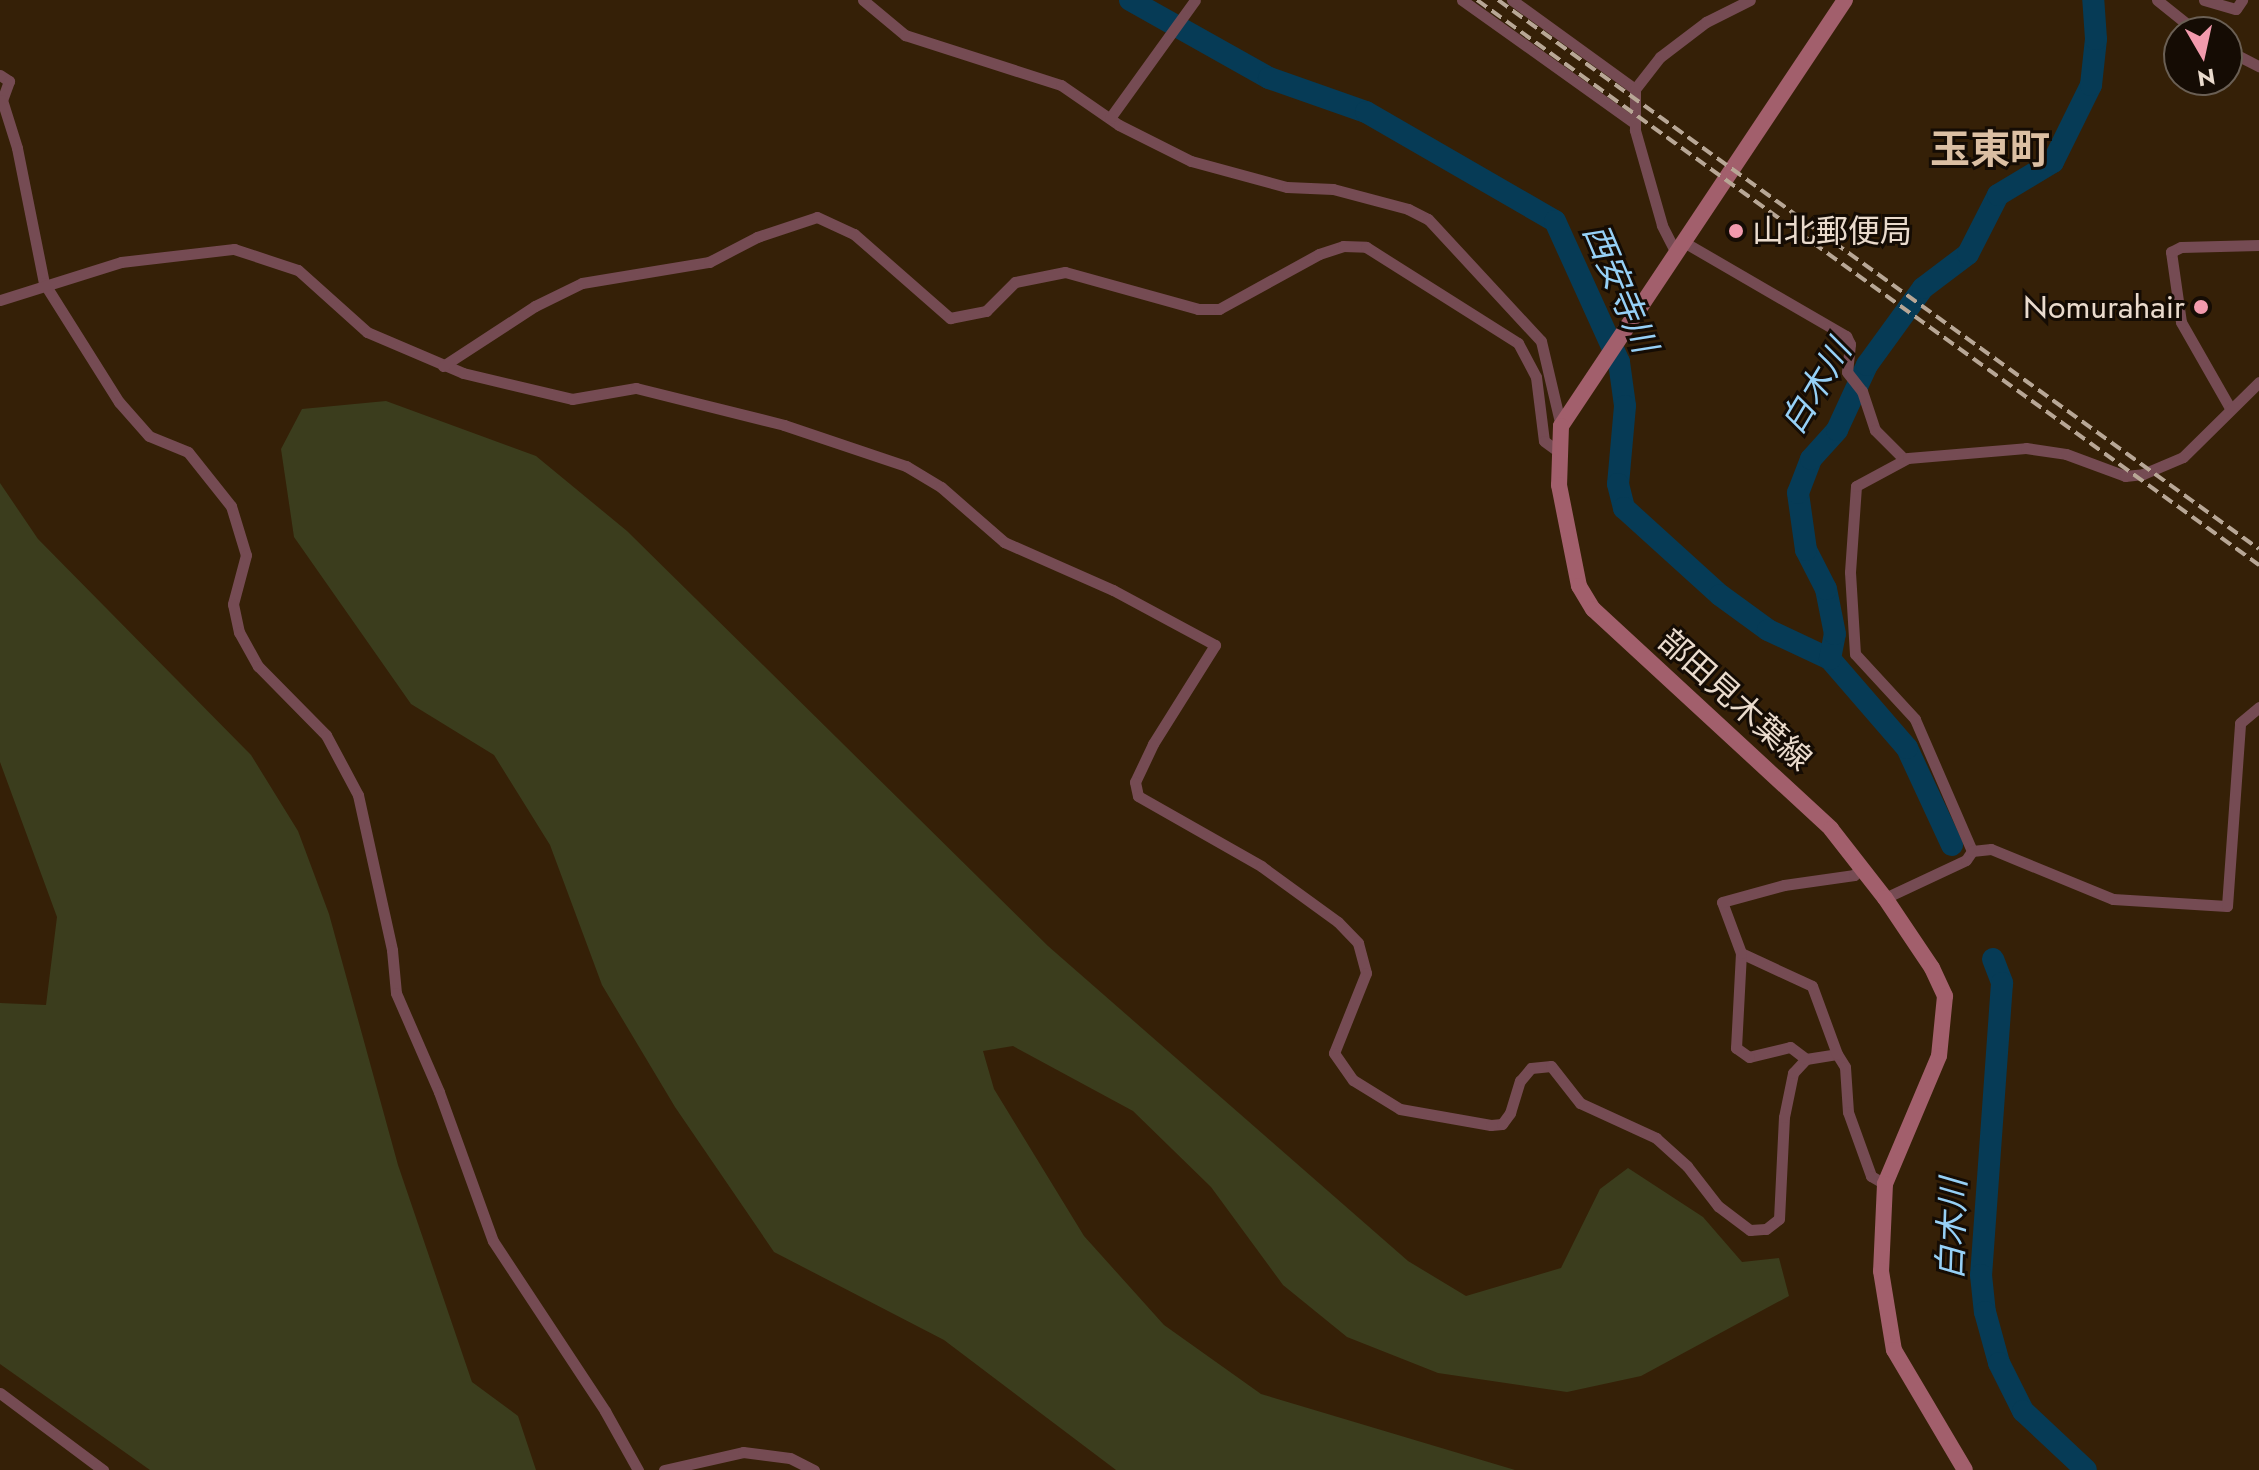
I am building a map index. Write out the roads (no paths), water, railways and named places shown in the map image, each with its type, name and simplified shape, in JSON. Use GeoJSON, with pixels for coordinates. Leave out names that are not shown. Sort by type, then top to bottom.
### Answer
{"type":"FeatureCollection","features":[{"type":"Feature","properties":{"kind":"main road","name":"部田見木葉線"},"geometry":{"type":"LineString","coordinates":[[1845,0],[1561,426],[1559,485],[1579,586],[1593,609],[1791,788],[1885,898],[1932,968],[1945,996],[1945,1030],[1885,1184],[1881,1271],[1894,1350],[1965,1470]]}},
{"type":"Feature","properties":{"kind":"street"},"geometry":{"type":"LineString","coordinates":[[863,0],[905,35],[1061,85],[1110,118],[1191,161],[1287,187],[1333,189],[1408,209],[1428,219],[1541,341],[1561,426]]}},
{"type":"Feature","properties":{"kind":"street"},"geometry":{"type":"LineString","coordinates":[[1110,118],[1195,0]]}},
{"type":"Feature","properties":{"kind":"street"},"geometry":{"type":"LineString","coordinates":[[1462,0],[1633,122]]}},
{"type":"Feature","properties":{"kind":"street"},"geometry":{"type":"LineString","coordinates":[[1512,0],[1635,89]]}},
{"type":"Feature","properties":{"kind":"street"},"geometry":{"type":"LineString","coordinates":[[1750,0],[1706,22],[1660,57],[1635,89],[1633,122],[1662,225],[1679,246],[1846,336],[1850,378],[1862,391],[1875,430],[1904,459]]}},
{"type":"Feature","properties":{"kind":"street"},"geometry":{"type":"LineString","coordinates":[[2157,0],[2177,16]]}},
{"type":"Feature","properties":{"kind":"street"},"geometry":{"type":"LineString","coordinates":[[2204,0],[2236,9],[2242,0]]}},
{"type":"Feature","properties":{"kind":"street"},"geometry":{"type":"LineString","coordinates":[[0,75],[9,81],[2,100],[17,148],[44,283],[119,402],[149,436],[188,452],[231,506],[246,555],[233,604],[239,632],[258,666],[326,735],[358,795],[396,993],[439,1092],[493,1241],[590,1386],[638,1470]]}},
{"type":"Feature","properties":{"kind":"street"},"geometry":{"type":"LineString","coordinates":[[443,366],[535,306],[582,283],[709,262],[769,232],[817,217],[854,234],[950,318],[986,311],[1025,278],[1065,272],[1198,309],[1219,309],[1319,254],[1343,246],[1366,247],[1518,343],[1536,377],[1544,441],[1558,451]]}},
{"type":"Feature","properties":{"kind":"street"},"geometry":{"type":"LineString","coordinates":[[2230,408],[2181,322],[2171,252],[2181,247],[2259,245]]}},
{"type":"Feature","properties":{"kind":"street"},"geometry":{"type":"LineString","coordinates":[[0,300],[44,283],[121,262],[234,249],[298,270],[367,332],[443,366],[572,399],[636,388],[850,446],[906,466],[941,487],[1004,542],[1113,590],[1215,645],[1153,744],[1135,782],[1138,796],[1261,866],[1338,922],[1358,943],[1366,973],[1334,1053],[1353,1080],[1400,1109],[1464,1122],[1502,1124],[1531,1068],[1551,1066],[1580,1103],[1656,1138],[1687,1166],[1730,1218],[1750,1230],[1766,1229],[1779,1219],[1786,1092],[1806,1059]]}},
{"type":"Feature","properties":{"kind":"street"},"geometry":{"type":"LineString","coordinates":[[1972,851],[1915,719],[1855,654],[1852,495],[1863,479],[1904,459],[2026,448],[2066,454],[2125,476],[2143,474],[2183,457],[2259,382]]}},
{"type":"Feature","properties":{"kind":"street"},"geometry":{"type":"LineString","coordinates":[[1972,851],[1991,849],[2012,855],[2113,899],[2227,906],[2240,723],[2259,707]]}},
{"type":"Feature","properties":{"kind":"street"},"geometry":{"type":"LineString","coordinates":[[1885,898],[1966,860],[1972,851]]}},
{"type":"Feature","properties":{"kind":"street"},"geometry":{"type":"LineString","coordinates":[[1837,1054],[1806,1059],[1790,1047],[1749,1057],[1736,1048],[1741,953],[1722,902],[1784,885],[1854,875],[1861,868]]}},
{"type":"Feature","properties":{"kind":"street"},"geometry":{"type":"LineString","coordinates":[[1741,953],[1812,986],[1837,1054],[1845,1067],[1848,1112],[1871,1176],[1885,1184]]}},
{"type":"Feature","properties":{"kind":"street"},"geometry":{"type":"LineString","coordinates":[[0,1393],[103,1470]]}},
{"type":"Feature","properties":{"kind":"street"},"geometry":{"type":"LineString","coordinates":[[664,1470],[698,1466],[743,1452],[790,1458],[814,1470]]}},
{"type":"Feature","properties":{"kind":"waterway","name":"西安寺川"},"geometry":{"type":"LineString","coordinates":[[1130,0],[1269,78],[1366,112],[1555,221],[1619,362],[1625,406],[1618,484],[1624,508],[1720,595],[1768,630],[1830,659]]}},
{"type":"Feature","properties":{"kind":"waterway","name":"白木川"},"geometry":{"type":"LineString","coordinates":[[1952,845],[1907,748],[1830,659],[1835,634],[1826,589],[1806,550],[1798,493],[1811,459],[1837,430],[1867,365],[1923,288],[1968,254],[1998,195],[2053,162],[2091,85],[2096,39],[2093,0]]}},
{"type":"Feature","properties":{"kind":"waterway","name":"白木川"},"geometry":{"type":"LineString","coordinates":[[1993,959],[2002,983],[1981,1275],[1985,1312],[1999,1363],[2023,1411],[2086,1470]]}},
{"type":"Feature","properties":{"kind":"railway"},"geometry":{"type":"LineString","coordinates":[[1477,0],[2259,565]]}},
{"type":"Feature","properties":{"kind":"railway"},"geometry":{"type":"LineString","coordinates":[[1498,0],[2259,549]]}},
{"type":"Feature","properties":{"kind":"place","name":"山北郵便局"},"geometry":{"type":"Point","coordinates":[1736,231]}},
{"type":"Feature","properties":{"kind":"place","name":"Nomurahair"},"geometry":{"type":"Point","coordinates":[2201,307]}},
{"type":"Feature","properties":{"kind":"district","name":"玉東町"},"geometry":{"type":"Point","coordinates":[1990,149]}}]}
